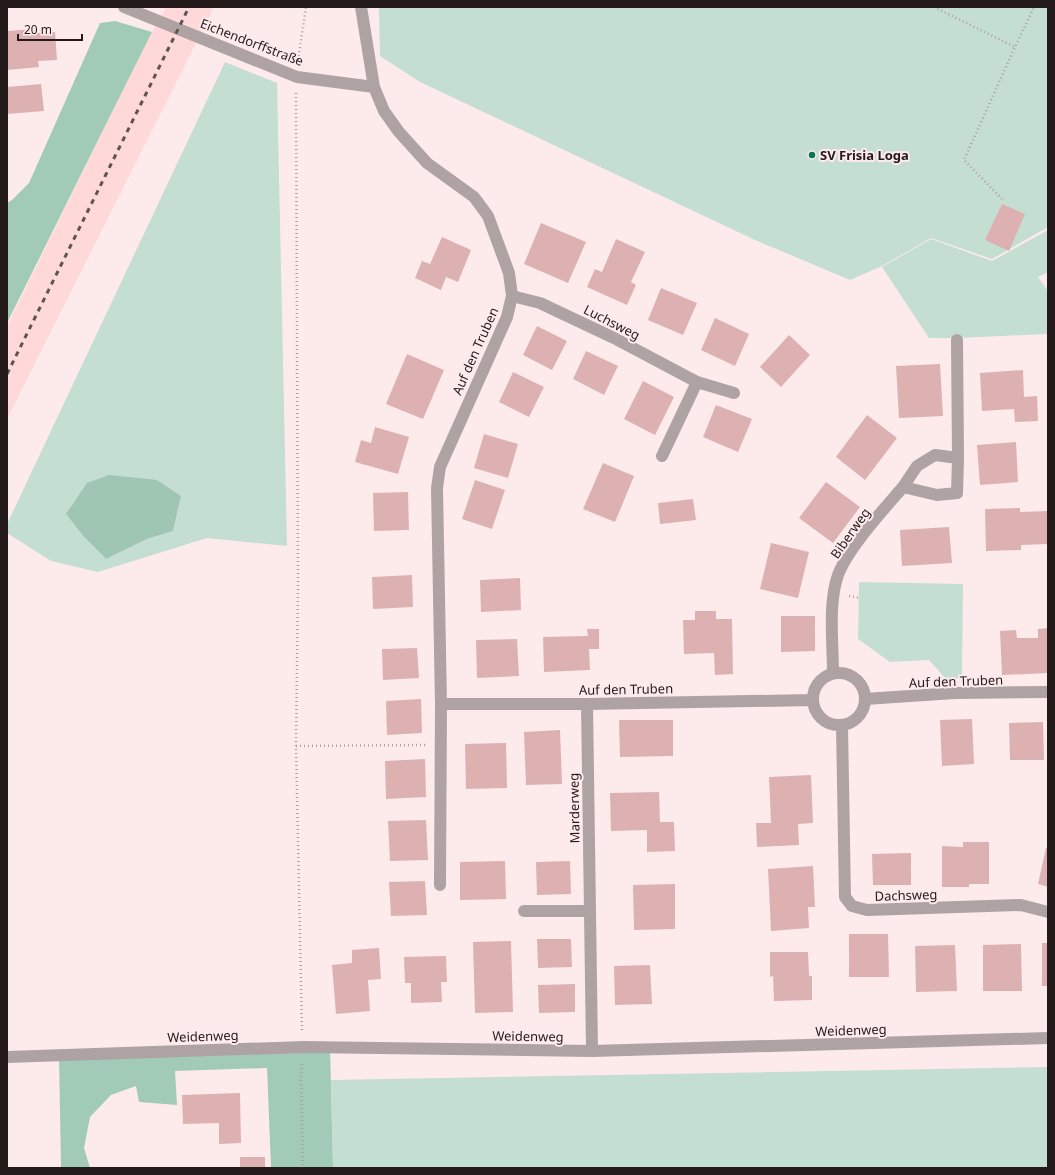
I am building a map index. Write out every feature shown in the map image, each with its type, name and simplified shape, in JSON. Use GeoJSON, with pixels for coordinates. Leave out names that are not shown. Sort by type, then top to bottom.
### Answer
{"type":"FeatureCollection","features":[{"type":"Feature","properties":{"kind":"street","name":"Eichendorffstraße"},"geometry":{"type":"LineString","coordinates":[[124,7],[297,77],[374,87]]}},
{"type":"Feature","properties":{"kind":"street","name":"Auf den Truben"},"geometry":{"type":"LineString","coordinates":[[360,7],[374,87],[384,111],[399,132],[427,163],[474,197],[488,216],[509,274],[512,296],[507,317],[440,466],[437,488],[441,704],[440,885]]}},
{"type":"Feature","properties":{"kind":"street","name":"Luchsweg"},"geometry":{"type":"LineString","coordinates":[[512,296],[540,303],[614,338],[697,382],[734,393]]}},
{"type":"Feature","properties":{"kind":"street"},"geometry":{"type":"LineString","coordinates":[[904,487],[937,495],[957,493],[957,340]]}},
{"type":"Feature","properties":{"kind":"street"},"geometry":{"type":"LineString","coordinates":[[662,456],[697,382]]}},
{"type":"Feature","properties":{"kind":"street","name":"Biberweg"},"geometry":{"type":"LineString","coordinates":[[833,673],[833,614],[838,576],[847,558],[885,508],[904,487],[917,466],[935,455],[958,458]]}},
{"type":"Feature","properties":{"kind":"street"},"geometry":{"type":"LineString","coordinates":[[833,673],[845,673],[856,678],[863,688],[865,699],[864,709],[859,717],[851,723],[842,726],[831,725],[821,719],[815,710],[812,700],[813,690],[818,682],[825,676],[833,673]]}},
{"type":"Feature","properties":{"kind":"street","name":"Auf den Truben"},"geometry":{"type":"LineString","coordinates":[[865,699],[955,693],[1048,692]]}},
{"type":"Feature","properties":{"kind":"street","name":"Auf den Truben"},"geometry":{"type":"LineString","coordinates":[[441,704],[587,704],[812,700]]}},
{"type":"Feature","properties":{"kind":"street","name":"Marderweg"},"geometry":{"type":"LineString","coordinates":[[587,704],[592,1050]]}},
{"type":"Feature","properties":{"kind":"street","name":"Dachsweg"},"geometry":{"type":"LineString","coordinates":[[842,726],[845,897],[852,906],[867,910],[1021,905],[1048,912]]}},
{"type":"Feature","properties":{"kind":"street"},"geometry":{"type":"LineString","coordinates":[[524,911],[590,911]]}},
{"type":"Feature","properties":{"kind":"street","name":"Weidenweg"},"geometry":{"type":"LineString","coordinates":[[7,1057],[304,1047],[592,1050],[1048,1038]]}},
{"type":"Feature","properties":{"kind":"path"},"geometry":{"type":"LineString","coordinates":[[303,1168],[301,1077],[304,1047],[301,1021],[296,746],[298,582],[295,97],[306,7]]}},
{"type":"Feature","properties":{"kind":"path"},"geometry":{"type":"LineString","coordinates":[[934,7],[1015,47]]}},
{"type":"Feature","properties":{"kind":"path"},"geometry":{"type":"LineString","coordinates":[[1002,199],[964,160],[1034,7]]}},
{"type":"Feature","properties":{"kind":"path"},"geometry":{"type":"LineString","coordinates":[[296,746],[440,745]]}},
{"type":"Feature","properties":{"kind":"shaded area"},"geometry":{"type":"Polygon","coordinates":[[[166,7],[214,7],[7,419],[7,326],[152,32],[166,7]]]}},
{"type":"Feature","properties":{"kind":"shaded area","name":"SV Frisia Loga"},"geometry":{"type":"Polygon","coordinates":[[[379,7],[1048,7],[1048,227],[992,259],[931,238],[882,266],[850,280],[755,240],[420,82],[380,56],[379,7]]]}},
{"type":"Feature","properties":{"kind":"shaded area"},"geometry":{"type":"Polygon","coordinates":[[[115,21],[152,32],[7,323],[7,203],[29,183],[100,23],[115,21]]]}},
{"type":"Feature","properties":{"kind":"shaded area"},"geometry":{"type":"Polygon","coordinates":[[[225,62],[277,83],[287,546],[207,538],[98,572],[51,561],[7,533],[7,524],[225,62]],[[157,480],[66,514],[84,537],[106,559],[147,539],[173,531],[181,496],[157,480]]]}},
{"type":"Feature","properties":{"kind":"shaded area"},"geometry":{"type":"Polygon","coordinates":[[[1048,230],[1048,272],[1038,277],[1048,291],[1048,334],[929,338],[882,267],[931,239],[992,261],[1048,230]]]}},
{"type":"Feature","properties":{"kind":"shaded area"},"geometry":{"type":"Polygon","coordinates":[[[109,475],[157,480],[181,496],[173,531],[147,539],[106,559],[84,537],[66,514],[87,483],[109,475]]]}},
{"type":"Feature","properties":{"kind":"shaded area"},"geometry":{"type":"Polygon","coordinates":[[[859,582],[963,584],[962,678],[947,680],[929,660],[890,662],[858,639],[859,582]]]}},
{"type":"Feature","properties":{"kind":"shaded area"},"geometry":{"type":"Polygon","coordinates":[[[330,1047],[333,1168],[271,1168],[267,1068],[175,1071],[177,1105],[139,1102],[136,1086],[111,1095],[90,1117],[84,1148],[90,1168],[61,1168],[59,1056],[330,1047]]]}},
{"type":"Feature","properties":{"kind":"shaded area"},"geometry":{"type":"Polygon","coordinates":[[[1048,1067],[1048,1168],[333,1168],[331,1080],[1048,1067]]]}},
{"type":"Feature","properties":{"kind":"building"},"geometry":{"type":"Polygon","coordinates":[[[36,29],[36,33],[55,32],[57,60],[38,61],[39,67],[7,70],[7,31],[36,29]]]}},
{"type":"Feature","properties":{"kind":"building"},"geometry":{"type":"Polygon","coordinates":[[[41,84],[44,111],[7,114],[7,87],[41,84]]]}},
{"type":"Feature","properties":{"kind":"building"},"geometry":{"type":"Polygon","coordinates":[[[1002,204],[1025,214],[1009,251],[985,240],[1002,204]]]}},
{"type":"Feature","properties":{"kind":"building"},"geometry":{"type":"Polygon","coordinates":[[[541,223],[586,242],[568,283],[524,264],[541,223]]]}},
{"type":"Feature","properties":{"kind":"building"},"geometry":{"type":"Polygon","coordinates":[[[442,237],[471,250],[458,282],[446,277],[441,290],[415,278],[422,261],[430,264],[442,237]]]}},
{"type":"Feature","properties":{"kind":"building"},"geometry":{"type":"Polygon","coordinates":[[[616,239],[645,252],[631,282],[636,285],[627,305],[587,287],[595,269],[602,272],[616,239]]]}},
{"type":"Feature","properties":{"kind":"building"},"geometry":{"type":"Polygon","coordinates":[[[661,288],[697,303],[683,335],[648,320],[661,288]]]}},
{"type":"Feature","properties":{"kind":"building"},"geometry":{"type":"Polygon","coordinates":[[[715,318],[749,334],[735,366],[701,350],[715,318]]]}},
{"type":"Feature","properties":{"kind":"building"},"geometry":{"type":"Polygon","coordinates":[[[537,326],[567,341],[552,370],[523,355],[537,326]]]}},
{"type":"Feature","properties":{"kind":"building"},"geometry":{"type":"Polygon","coordinates":[[[789,335],[810,355],[781,387],[760,367],[789,335]]]}},
{"type":"Feature","properties":{"kind":"building"},"geometry":{"type":"Polygon","coordinates":[[[586,351],[618,366],[604,395],[573,379],[586,351]]]}},
{"type":"Feature","properties":{"kind":"building"},"geometry":{"type":"Polygon","coordinates":[[[407,354],[444,370],[423,419],[386,404],[407,354]]]}},
{"type":"Feature","properties":{"kind":"building"},"geometry":{"type":"Polygon","coordinates":[[[940,364],[943,416],[899,418],[896,366],[940,364]]]}},
{"type":"Feature","properties":{"kind":"building"},"geometry":{"type":"Polygon","coordinates":[[[1023,370],[1024,397],[1037,396],[1038,421],[1015,422],[1014,409],[982,411],[980,373],[1023,370]]]}},
{"type":"Feature","properties":{"kind":"building"},"geometry":{"type":"Polygon","coordinates":[[[513,372],[544,387],[529,417],[499,402],[513,372]]]}},
{"type":"Feature","properties":{"kind":"building"},"geometry":{"type":"Polygon","coordinates":[[[643,381],[674,397],[655,435],[624,419],[643,381]]]}},
{"type":"Feature","properties":{"kind":"building"},"geometry":{"type":"Polygon","coordinates":[[[716,405],[752,419],[738,452],[703,437],[716,405]]]}},
{"type":"Feature","properties":{"kind":"building"},"geometry":{"type":"Polygon","coordinates":[[[867,415],[897,438],[865,480],[836,457],[867,415]]]}},
{"type":"Feature","properties":{"kind":"building"},"geometry":{"type":"Polygon","coordinates":[[[375,427],[409,437],[398,474],[355,462],[361,440],[371,443],[375,427]]]}},
{"type":"Feature","properties":{"kind":"building"},"geometry":{"type":"Polygon","coordinates":[[[484,434],[518,444],[508,478],[474,468],[484,434]]]}},
{"type":"Feature","properties":{"kind":"building"},"geometry":{"type":"Polygon","coordinates":[[[1016,442],[1018,482],[980,485],[977,445],[1016,442]]]}},
{"type":"Feature","properties":{"kind":"building"},"geometry":{"type":"Polygon","coordinates":[[[603,463],[634,476],[615,522],[583,509],[603,463]]]}},
{"type":"Feature","properties":{"kind":"building"},"geometry":{"type":"Polygon","coordinates":[[[475,480],[505,490],[492,529],[462,519],[475,480]]]}},
{"type":"Feature","properties":{"kind":"building"},"geometry":{"type":"Polygon","coordinates":[[[826,482],[860,507],[833,543],[799,518],[826,482]]]}},
{"type":"Feature","properties":{"kind":"building"},"geometry":{"type":"Polygon","coordinates":[[[408,492],[409,530],[374,531],[373,493],[408,492]]]}},
{"type":"Feature","properties":{"kind":"building"},"geometry":{"type":"Polygon","coordinates":[[[693,499],[696,520],[660,524],[658,503],[693,499]]]}},
{"type":"Feature","properties":{"kind":"building"},"geometry":{"type":"Polygon","coordinates":[[[1020,508],[1020,512],[1048,511],[1048,544],[1021,545],[1021,550],[986,551],[985,509],[1020,508]]]}},
{"type":"Feature","properties":{"kind":"building"},"geometry":{"type":"Polygon","coordinates":[[[949,527],[952,563],[902,566],[900,530],[949,527]]]}},
{"type":"Feature","properties":{"kind":"building"},"geometry":{"type":"Polygon","coordinates":[[[771,543],[809,552],[798,598],[760,589],[771,543]]]}},
{"type":"Feature","properties":{"kind":"building"},"geometry":{"type":"Polygon","coordinates":[[[412,575],[413,607],[373,609],[372,577],[412,575]]]}},
{"type":"Feature","properties":{"kind":"building"},"geometry":{"type":"Polygon","coordinates":[[[520,578],[521,610],[481,612],[480,580],[520,578]]]}},
{"type":"Feature","properties":{"kind":"building"},"geometry":{"type":"Polygon","coordinates":[[[695,611],[716,611],[716,619],[732,619],[733,674],[715,675],[714,653],[684,654],[683,620],[695,620],[695,611]]]}},
{"type":"Feature","properties":{"kind":"building"},"geometry":{"type":"Polygon","coordinates":[[[781,616],[815,616],[815,651],[781,652],[781,616]]]}},
{"type":"Feature","properties":{"kind":"building"},"geometry":{"type":"Polygon","coordinates":[[[1048,628],[1048,673],[1002,675],[1000,631],[1016,630],[1017,638],[1038,638],[1038,629],[1048,628]]]}},
{"type":"Feature","properties":{"kind":"building"},"geometry":{"type":"Polygon","coordinates":[[[587,629],[599,629],[599,649],[589,649],[590,670],[544,672],[543,637],[588,636],[587,629]]]}},
{"type":"Feature","properties":{"kind":"building"},"geometry":{"type":"Polygon","coordinates":[[[517,639],[519,676],[477,678],[476,640],[517,639]]]}},
{"type":"Feature","properties":{"kind":"building"},"geometry":{"type":"Polygon","coordinates":[[[417,648],[419,678],[383,680],[382,649],[417,648]]]}},
{"type":"Feature","properties":{"kind":"building"},"geometry":{"type":"Polygon","coordinates":[[[421,699],[422,733],[387,735],[386,701],[421,699]]]}},
{"type":"Feature","properties":{"kind":"building"},"geometry":{"type":"Polygon","coordinates":[[[972,719],[974,764],[942,766],[940,720],[972,719]]]}},
{"type":"Feature","properties":{"kind":"building"},"geometry":{"type":"Polygon","coordinates":[[[619,720],[673,720],[673,756],[620,757],[619,720]]]}},
{"type":"Feature","properties":{"kind":"building"},"geometry":{"type":"Polygon","coordinates":[[[1043,722],[1044,760],[1010,760],[1009,723],[1043,722]]]}},
{"type":"Feature","properties":{"kind":"building"},"geometry":{"type":"Polygon","coordinates":[[[560,730],[562,784],[526,785],[524,732],[560,730]]]}},
{"type":"Feature","properties":{"kind":"building"},"geometry":{"type":"Polygon","coordinates":[[[506,743],[507,788],[466,789],[465,744],[506,743]]]}},
{"type":"Feature","properties":{"kind":"building"},"geometry":{"type":"Polygon","coordinates":[[[425,759],[426,797],[386,799],[385,761],[425,759]]]}},
{"type":"Feature","properties":{"kind":"building"},"geometry":{"type":"Polygon","coordinates":[[[811,775],[813,823],[798,824],[799,845],[757,847],[756,823],[771,823],[769,777],[811,775]]]}},
{"type":"Feature","properties":{"kind":"building"},"geometry":{"type":"Polygon","coordinates":[[[659,792],[660,822],[674,822],[675,851],[647,852],[647,830],[611,831],[610,793],[659,792]]]}},
{"type":"Feature","properties":{"kind":"building"},"geometry":{"type":"Polygon","coordinates":[[[426,820],[428,860],[390,861],[388,821],[426,820]]]}},
{"type":"Feature","properties":{"kind":"building"},"geometry":{"type":"Polygon","coordinates":[[[963,842],[989,842],[989,884],[969,884],[969,887],[942,887],[942,846],[963,847],[963,842]]]}},
{"type":"Feature","properties":{"kind":"building"},"geometry":{"type":"Polygon","coordinates":[[[1046,848],[1048,849],[1048,887],[1038,884],[1046,848]]]}},
{"type":"Feature","properties":{"kind":"building"},"geometry":{"type":"Polygon","coordinates":[[[911,853],[911,885],[873,885],[872,854],[911,853]]]}},
{"type":"Feature","properties":{"kind":"building"},"geometry":{"type":"Polygon","coordinates":[[[505,861],[506,899],[460,900],[460,862],[505,861]]]}},
{"type":"Feature","properties":{"kind":"building"},"geometry":{"type":"Polygon","coordinates":[[[570,861],[571,894],[537,895],[536,862],[570,861]]]}},
{"type":"Feature","properties":{"kind":"building"},"geometry":{"type":"Polygon","coordinates":[[[813,866],[815,907],[808,907],[809,928],[771,931],[768,869],[813,866]]]}},
{"type":"Feature","properties":{"kind":"building"},"geometry":{"type":"Polygon","coordinates":[[[425,881],[427,915],[391,916],[389,882],[425,881]]]}},
{"type":"Feature","properties":{"kind":"building"},"geometry":{"type":"Polygon","coordinates":[[[675,884],[675,929],[634,930],[633,885],[675,884]]]}},
{"type":"Feature","properties":{"kind":"building"},"geometry":{"type":"Polygon","coordinates":[[[849,934],[888,934],[889,977],[849,977],[849,934]]]}},
{"type":"Feature","properties":{"kind":"building"},"geometry":{"type":"Polygon","coordinates":[[[537,939],[571,939],[572,967],[538,968],[537,939]]]}},
{"type":"Feature","properties":{"kind":"building"},"geometry":{"type":"Polygon","coordinates":[[[511,941],[513,1012],[475,1013],[473,942],[511,941]]]}},
{"type":"Feature","properties":{"kind":"building"},"geometry":{"type":"Polygon","coordinates":[[[1042,943],[1048,943],[1048,986],[1042,986],[1042,943]]]}},
{"type":"Feature","properties":{"kind":"building"},"geometry":{"type":"Polygon","coordinates":[[[1021,944],[1022,991],[983,991],[983,945],[1021,944]]]}},
{"type":"Feature","properties":{"kind":"building"},"geometry":{"type":"Polygon","coordinates":[[[955,945],[957,991],[916,992],[915,946],[955,945]]]}},
{"type":"Feature","properties":{"kind":"building"},"geometry":{"type":"Polygon","coordinates":[[[379,948],[381,979],[368,980],[370,1011],[336,1014],[332,965],[352,963],[352,950],[379,948]]]}},
{"type":"Feature","properties":{"kind":"building"},"geometry":{"type":"Polygon","coordinates":[[[770,952],[808,952],[809,976],[812,976],[812,1000],[774,1001],[773,976],[770,977],[770,952]]]}},
{"type":"Feature","properties":{"kind":"building"},"geometry":{"type":"Polygon","coordinates":[[[446,956],[447,982],[441,982],[442,1002],[411,1003],[411,983],[405,983],[404,957],[446,956]]]}},
{"type":"Feature","properties":{"kind":"building"},"geometry":{"type":"Polygon","coordinates":[[[650,965],[652,1004],[615,1005],[614,966],[650,965]]]}},
{"type":"Feature","properties":{"kind":"building"},"geometry":{"type":"Polygon","coordinates":[[[575,984],[575,1012],[539,1013],[538,985],[575,984]]]}},
{"type":"Feature","properties":{"kind":"building"},"geometry":{"type":"Polygon","coordinates":[[[240,1093],[241,1143],[219,1144],[219,1123],[183,1124],[182,1095],[240,1093]]]}},
{"type":"Feature","properties":{"kind":"building"},"geometry":{"type":"Polygon","coordinates":[[[240,1157],[265,1157],[265,1168],[240,1168],[240,1157]]]}},
{"type":"Feature","properties":{"kind":"railway"},"geometry":{"type":"LineString","coordinates":[[7,374],[189,7]]}},
{"type":"Feature","properties":{"kind":"place","name":"SV Frisia Loga"},"geometry":{"type":"Point","coordinates":[812,155]}}]}
